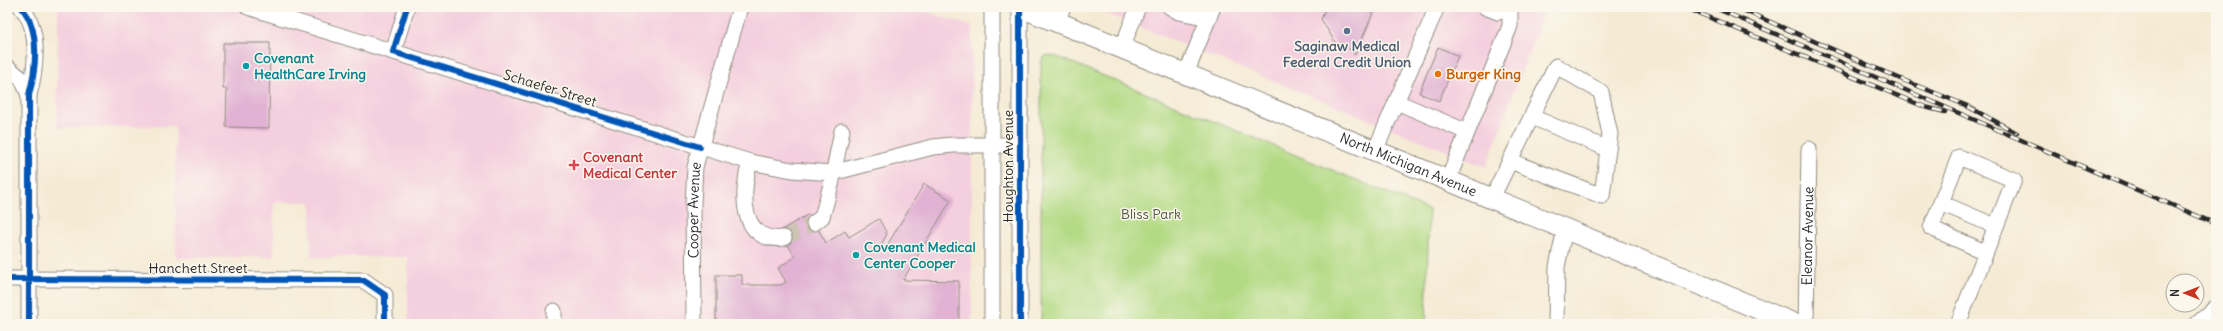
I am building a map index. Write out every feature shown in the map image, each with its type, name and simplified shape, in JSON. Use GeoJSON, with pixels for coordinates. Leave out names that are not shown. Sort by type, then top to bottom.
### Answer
{"type":"FeatureCollection","features":[{"type":"Feature","properties":{"kind":"main road","name":"North Michigan Avenue"},"geometry":{"type":"LineString","coordinates":[[1020,7],[1060,15],[1122,48],[1566,228],[1796,324]]}},
{"type":"Feature","properties":{"kind":"street"},"geometry":{"type":"LineString","coordinates":[[21,7],[25,12],[34,38],[34,79],[29,95],[28,324]]}},
{"type":"Feature","properties":{"kind":"street","name":"Schaefer Street"},"geometry":{"type":"LineString","coordinates":[[248,7],[750,162],[792,170],[832,173],[933,147],[953,145],[1020,145]]}},
{"type":"Feature","properties":{"kind":"street"},"geometry":{"type":"LineString","coordinates":[[393,52],[407,7]]}},
{"type":"Feature","properties":{"kind":"street","name":"Cooper Avenue"},"geometry":{"type":"LineString","coordinates":[[694,324],[693,204],[696,168],[700,147],[740,7]]}},
{"type":"Feature","properties":{"kind":"street","name":"Houghton Avenue"},"geometry":{"type":"LineString","coordinates":[[992,7],[992,324]]}},
{"type":"Feature","properties":{"kind":"street","name":"Houghton Avenue"},"geometry":{"type":"LineString","coordinates":[[1020,7],[1020,324]]}},
{"type":"Feature","properties":{"kind":"street"},"geometry":{"type":"LineString","coordinates":[[1122,48],[1138,7]]}},
{"type":"Feature","properties":{"kind":"street"},"geometry":{"type":"LineString","coordinates":[[1170,7],[1179,12],[1211,12],[1186,74]]}},
{"type":"Feature","properties":{"kind":"street"},"geometry":{"type":"LineString","coordinates":[[1375,151],[1438,7]]}},
{"type":"Feature","properties":{"kind":"street"},"geometry":{"type":"LineString","coordinates":[[1399,95],[1418,74],[1447,7]]}},
{"type":"Feature","properties":{"kind":"street"},"geometry":{"type":"LineString","coordinates":[[1448,180],[1510,26],[1508,8],[1498,12],[1485,7]]}},
{"type":"Feature","properties":{"kind":"street"},"geometry":{"type":"LineString","coordinates":[[1492,198],[1556,66],[1601,92],[1610,134],[1602,196],[1510,161]]}},
{"type":"Feature","properties":{"kind":"street"},"geometry":{"type":"LineString","coordinates":[[7,67],[22,79],[29,95]]}},
{"type":"Feature","properties":{"kind":"street"},"geometry":{"type":"LineString","coordinates":[[1399,95],[1468,132]]}},
{"type":"Feature","properties":{"kind":"street"},"geometry":{"type":"LineString","coordinates":[[1532,117],[1608,149]]}},
{"type":"Feature","properties":{"kind":"street"},"geometry":{"type":"LineString","coordinates":[[814,223],[822,217],[831,185],[832,173],[842,131]]}},
{"type":"Feature","properties":{"kind":"street","name":"Eleanor Avenue"},"geometry":{"type":"LineString","coordinates":[[1806,324],[1809,149]]}},
{"type":"Feature","properties":{"kind":"street"},"geometry":{"type":"LineString","coordinates":[[1958,324],[2014,180],[1959,157],[1931,228],[1985,252]]}},
{"type":"Feature","properties":{"kind":"street"},"geometry":{"type":"LineString","coordinates":[[750,162],[745,179],[744,204],[748,221],[765,237],[776,240],[784,238]]}},
{"type":"Feature","properties":{"kind":"street"},"geometry":{"type":"LineString","coordinates":[[1941,203],[1995,226]]}},
{"type":"Feature","properties":{"kind":"street"},"geometry":{"type":"LineString","coordinates":[[1556,324],[1557,267],[1566,228]]}},
{"type":"Feature","properties":{"kind":"street","name":"Hanchett Street"},"geometry":{"type":"LineString","coordinates":[[7,279],[363,280],[385,295],[385,324]]}},
{"type":"Feature","properties":{"kind":"street"},"geometry":{"type":"LineString","coordinates":[[2197,324],[2216,307]]}},
{"type":"Feature","properties":{"kind":"shaded area","name":"Covenant Medical Center"},"geometry":{"type":"Polygon","coordinates":[[[58,7],[911,7],[972,26],[972,324],[408,324],[408,257],[311,257],[311,202],[274,202],[274,257],[176,258],[175,126],[57,128],[58,7]]]}},
{"type":"Feature","properties":{"kind":"shaded area"},"geometry":{"type":"Polygon","coordinates":[[[1090,7],[1546,7],[1486,167],[1090,7]]]}},
{"type":"Feature","properties":{"kind":"green space","name":"Bliss Park"},"geometry":{"type":"Polygon","coordinates":[[[1047,55],[1058,57],[1429,210],[1426,324],[1041,324],[1041,62],[1047,55]]]}},
{"type":"Feature","properties":{"kind":"building","name":"Saginaw Medical Federal Credit Union"},"geometry":{"type":"Polygon","coordinates":[[[1326,7],[1373,7],[1375,9],[1355,55],[1342,42],[1338,47],[1321,19],[1326,7]]]}},
{"type":"Feature","properties":{"kind":"building","name":"Covenant HealthCare Irving"},"geometry":{"type":"Polygon","coordinates":[[[223,43],[270,43],[269,128],[226,127],[227,89],[223,89],[223,43]]]}},
{"type":"Feature","properties":{"kind":"building","name":"Burger King"},"geometry":{"type":"Polygon","coordinates":[[[1438,47],[1458,56],[1439,101],[1419,93],[1438,47]]]}},
{"type":"Feature","properties":{"kind":"building","name":"Covenant Medical Center Cooper"},"geometry":{"type":"Polygon","coordinates":[[[924,184],[951,200],[903,280],[959,281],[959,324],[716,324],[716,275],[742,275],[742,285],[781,285],[786,282],[778,268],[795,257],[780,231],[809,214],[826,243],[845,231],[849,237],[879,219],[887,234],[880,247],[883,252],[924,184]]]}},
{"type":"Feature","properties":{"kind":"tunnel"},"geometry":{"type":"LineString","coordinates":[[784,238],[814,223]]}},
{"type":"Feature","properties":{"kind":"railway"},"geometry":{"type":"LineString","coordinates":[[1684,7],[1925,107],[1945,112]]}},
{"type":"Feature","properties":{"kind":"railway"},"geometry":{"type":"LineString","coordinates":[[1713,7],[2216,224]]}},
{"type":"Feature","properties":{"kind":"railway"},"geometry":{"type":"LineString","coordinates":[[1736,7],[1903,80],[1965,105],[2017,133]]}},
{"type":"Feature","properties":{"kind":"cycle path"},"geometry":{"type":"LineString","coordinates":[[21,7],[32,26],[35,50],[34,73],[29,95],[29,324]]}},
{"type":"Feature","properties":{"kind":"cycle path"},"geometry":{"type":"LineString","coordinates":[[407,7],[393,52],[700,147]]}},
{"type":"Feature","properties":{"kind":"cycle path"},"geometry":{"type":"LineString","coordinates":[[1020,7],[1020,324]]}},
{"type":"Feature","properties":{"kind":"cycle path"},"geometry":{"type":"LineString","coordinates":[[7,279],[363,280],[385,295],[385,324]]}},
{"type":"Feature","properties":{"kind":"place","name":"Saginaw Medical Federal Credit Union"},"geometry":{"type":"Point","coordinates":[1347,31]}},
{"type":"Feature","properties":{"kind":"place","name":"Covenant HealthCare Irving"},"geometry":{"type":"Point","coordinates":[246,66]}},
{"type":"Feature","properties":{"kind":"place","name":"Burger King"},"geometry":{"type":"Point","coordinates":[1438,74]}},
{"type":"Feature","properties":{"kind":"place","name":"Covenant Medical Center"},"geometry":{"type":"Point","coordinates":[574,165]}},
{"type":"Feature","properties":{"kind":"place","name":"Covenant Medical Center Cooper"},"geometry":{"type":"Point","coordinates":[856,255]}}]}
